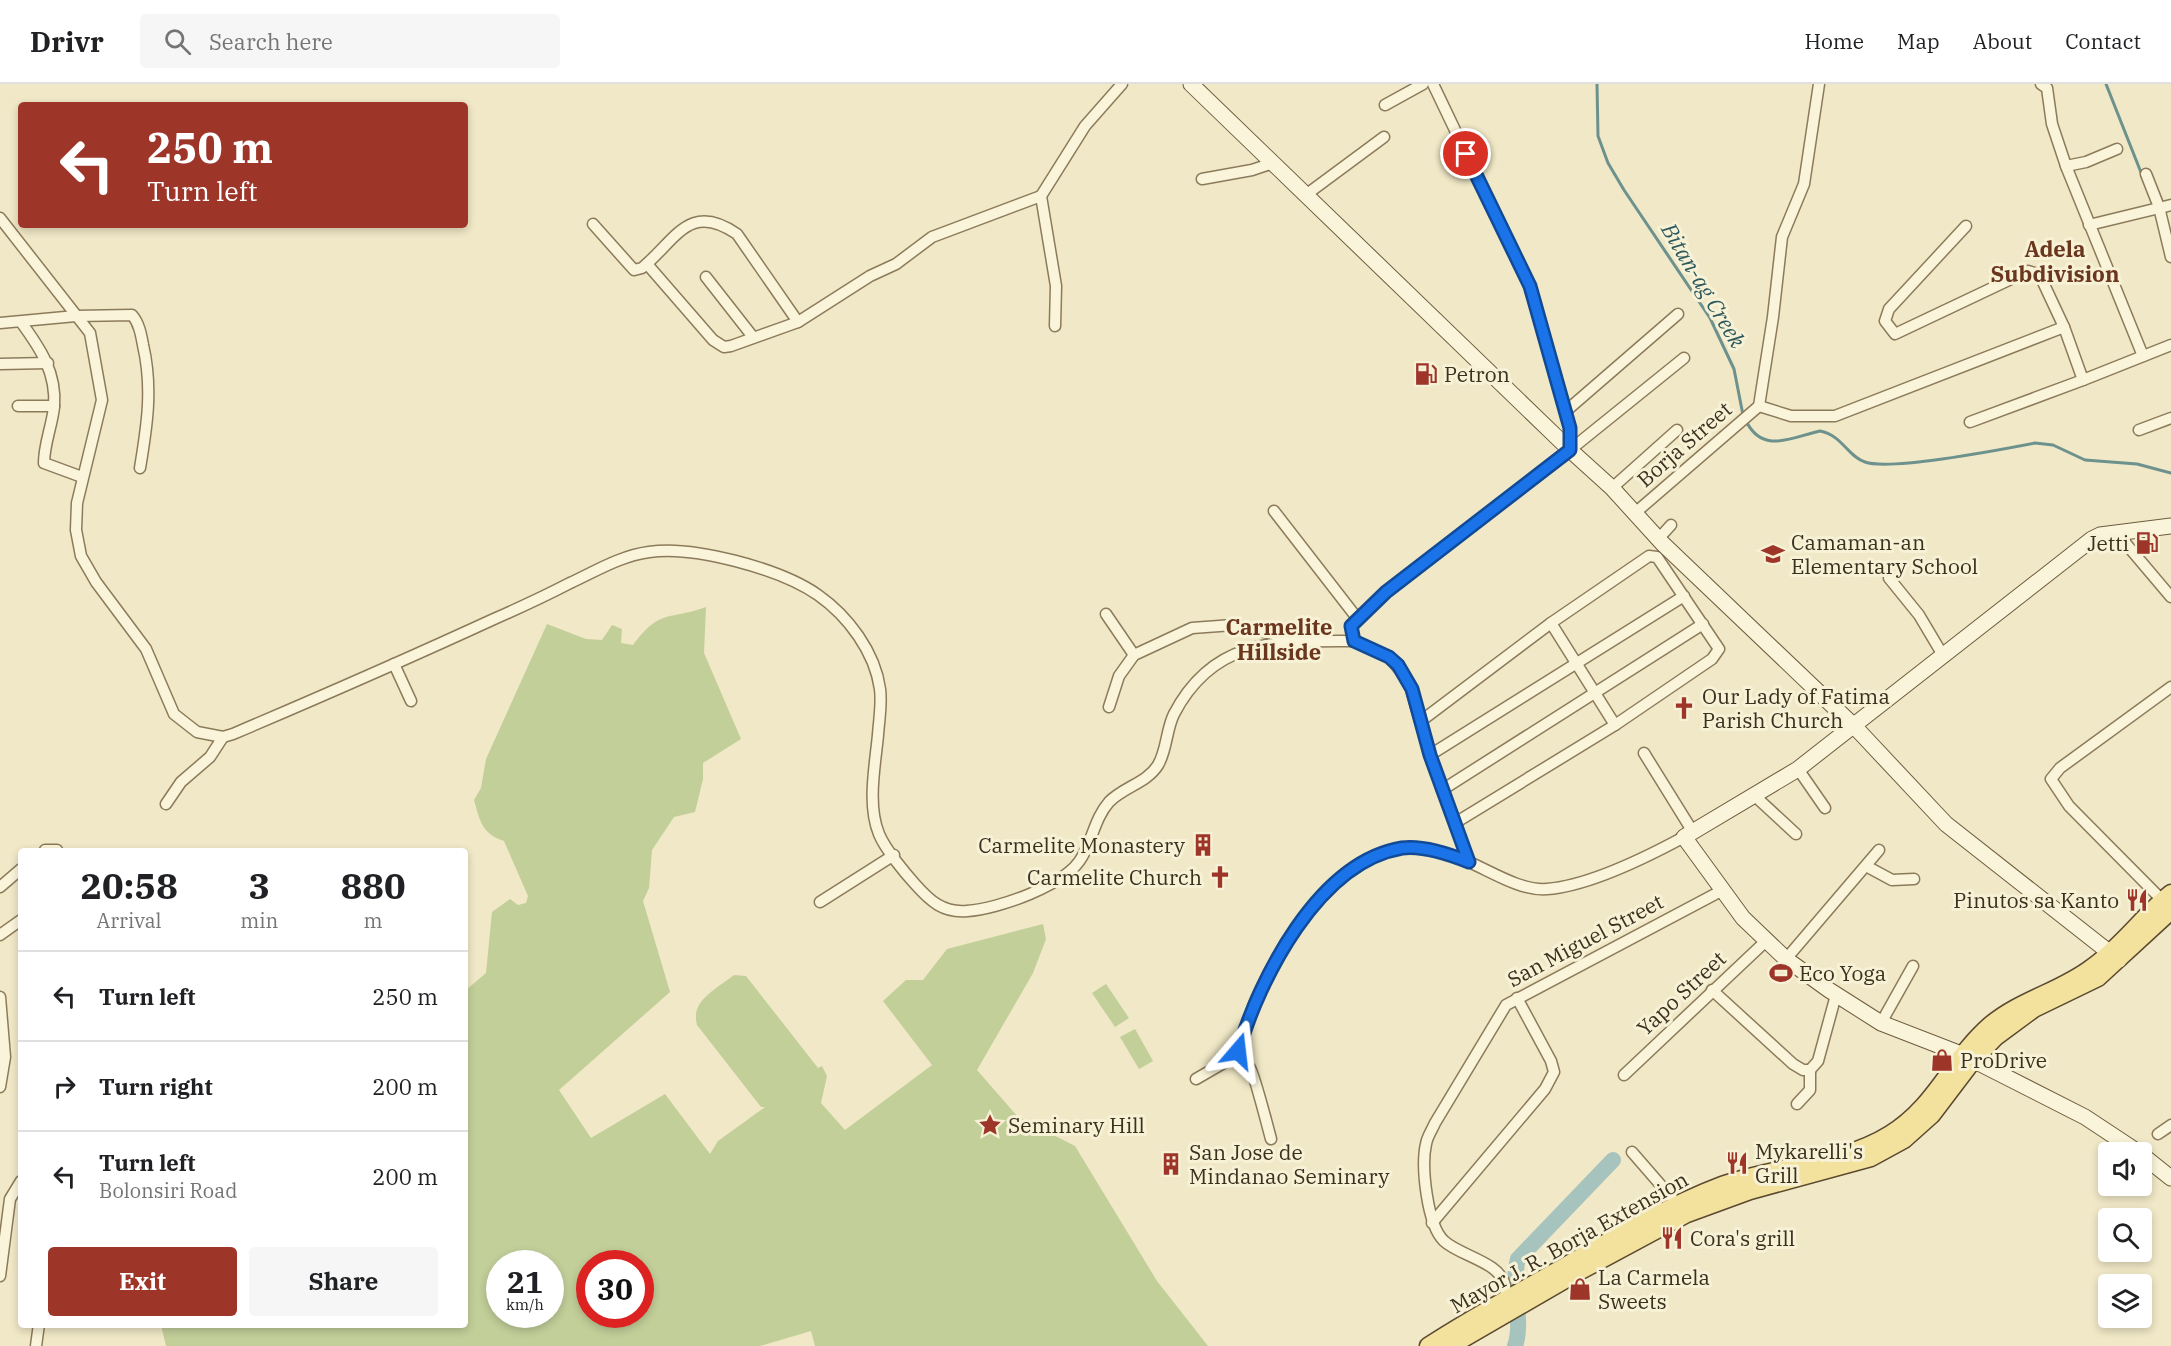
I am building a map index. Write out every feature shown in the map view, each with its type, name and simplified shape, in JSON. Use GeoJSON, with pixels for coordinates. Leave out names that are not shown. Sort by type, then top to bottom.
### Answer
{"type":"FeatureCollection","features":[{"type":"Feature","properties":{"kind":"main road"},"geometry":{"type":"LineString","coordinates":[[1191,84],[1570,443],[1662,543],[1855,727],[1946,824],[2115,956]]}},
{"type":"Feature","properties":{"kind":"main road"},"geometry":{"type":"LineString","coordinates":[[2122,1142],[2085,1117],[1967,1058],[1881,1023],[1836,995],[1786,959],[1766,941],[1721,891],[1689,835],[1756,797],[1855,727],[2082,545],[2100,535],[2171,526]]}},
{"type":"Feature","properties":{"kind":"main road","name":"Mayor J. R. Borja Extension"},"geometry":{"type":"LineString","coordinates":[[1538,1289],[1678,1205],[1728,1183],[1785,1175],[1904,1140],[1932,1115],[1967,1058],[1992,1024],[2015,1007],[2076,978],[2115,956],[2169,903]]}},
{"type":"Feature","properties":{"kind":"main road"},"geometry":{"type":"LineString","coordinates":[[2152,1163],[2171,1178]]}},
{"type":"Feature","properties":{"kind":"main road","name":"Mayor J. R. Borja Extension"},"geometry":{"type":"LineString","coordinates":[[1440,1344],[1507,1305],[1687,1214],[1785,1175]]}},
{"type":"Feature","properties":{"kind":"street"},"geometry":{"type":"LineString","coordinates":[[647,264],[713,340],[724,347],[798,322],[870,276],[896,264],[932,237],[1041,196],[1085,126],[1122,84]]}},
{"type":"Feature","properties":{"kind":"street"},"geometry":{"type":"LineString","coordinates":[[1385,105],[1423,84]]}},
{"type":"Feature","properties":{"kind":"street"},"geometry":{"type":"LineString","coordinates":[[1433,84],[1530,286],[1566,411],[1570,443]]}},
{"type":"Feature","properties":{"kind":"street"},"geometry":{"type":"LineString","coordinates":[[1819,84],[1804,184],[1782,237],[1773,317],[1754,409],[1791,416],[1835,416],[2064,327]]}},
{"type":"Feature","properties":{"kind":"street"},"geometry":{"type":"LineString","coordinates":[[2042,84],[2047,88],[2052,124],[2066,166],[2143,356]]}},
{"type":"Feature","properties":{"kind":"street"},"geometry":{"type":"LineString","coordinates":[[1307,194],[1384,137]]}},
{"type":"Feature","properties":{"kind":"street"},"geometry":{"type":"LineString","coordinates":[[2066,166],[2086,162],[2117,149]]}},
{"type":"Feature","properties":{"kind":"street"},"geometry":{"type":"LineString","coordinates":[[1202,179],[1252,170],[1273,163]]}},
{"type":"Feature","properties":{"kind":"street"},"geometry":{"type":"LineString","coordinates":[[2146,174],[2158,207],[2171,257]]}},
{"type":"Feature","properties":{"kind":"street"},"geometry":{"type":"LineString","coordinates":[[1041,196],[1056,286],[1054,326]]}},
{"type":"Feature","properties":{"kind":"street"},"geometry":{"type":"LineString","coordinates":[[2089,225],[2171,205]]}},
{"type":"Feature","properties":{"kind":"street"},"geometry":{"type":"LineString","coordinates":[[0,218],[90,333],[102,393],[101,413],[82,477],[77,503],[76,530],[81,556],[89,572],[146,649],[174,714],[196,732],[222,737],[394,664],[624,557],[671,550],[777,573],[817,594],[847,620],[864,645],[875,670],[880,700],[873,803],[879,834],[910,879],[941,909],[969,911],[1005,902],[1072,871],[1082,858],[1094,826],[1109,802],[1153,773],[1162,758],[1168,728],[1180,704],[1213,665],[1238,651],[1298,641],[1354,641],[1377,650],[1398,665],[1412,689],[1430,755],[1469,862]]}},
{"type":"Feature","properties":{"kind":"street"},"geometry":{"type":"LineString","coordinates":[[593,224],[634,270],[647,264],[684,227],[696,221],[714,221],[737,234],[798,322]]}},
{"type":"Feature","properties":{"kind":"street"},"geometry":{"type":"LineString","coordinates":[[1966,226],[1889,309],[1885,321],[1892,335],[2028,271],[2038,274],[2042,280],[2064,327],[2083,380]]}},
{"type":"Feature","properties":{"kind":"street"},"geometry":{"type":"LineString","coordinates":[[706,277],[753,337]]}},
{"type":"Feature","properties":{"kind":"street"},"geometry":{"type":"LineString","coordinates":[[0,323],[128,314],[137,322],[150,372],[150,390],[140,468]]}},
{"type":"Feature","properties":{"kind":"street"},"geometry":{"type":"LineString","coordinates":[[1566,411],[1678,314]]}},
{"type":"Feature","properties":{"kind":"street"},"geometry":{"type":"LineString","coordinates":[[21,322],[48,363],[52,377],[54,406],[44,463],[82,477]]}},
{"type":"Feature","properties":{"kind":"street"},"geometry":{"type":"LineString","coordinates":[[1970,422],[2104,374],[2171,345]]}},
{"type":"Feature","properties":{"kind":"street"},"geometry":{"type":"LineString","coordinates":[[1354,641],[1351,626],[1386,592],[1570,443],[1684,358]]}},
{"type":"Feature","properties":{"kind":"street"},"geometry":{"type":"LineString","coordinates":[[0,364],[48,363]]}},
{"type":"Feature","properties":{"kind":"street"},"geometry":{"type":"LineString","coordinates":[[18,406],[54,406]]}},
{"type":"Feature","properties":{"kind":"street","name":"Borja Street"},"geometry":{"type":"LineString","coordinates":[[1635,513],[1754,409]]}},
{"type":"Feature","properties":{"kind":"street"},"geometry":{"type":"LineString","coordinates":[[2139,430],[2171,418]]}},
{"type":"Feature","properties":{"kind":"street"},"geometry":{"type":"LineString","coordinates":[[1612,488],[1677,430]]}},
{"type":"Feature","properties":{"kind":"street"},"geometry":{"type":"LineString","coordinates":[[1274,511],[1357,618]]}},
{"type":"Feature","properties":{"kind":"street"},"geometry":{"type":"LineString","coordinates":[[1662,543],[1661,536],[1671,525]]}},
{"type":"Feature","properties":{"kind":"street"},"geometry":{"type":"LineString","coordinates":[[2116,532],[2171,597]]}},
{"type":"Feature","properties":{"kind":"street"},"geometry":{"type":"LineString","coordinates":[[1421,721],[1551,623],[1649,556],[1657,557],[1715,642],[1718,654],[1615,724],[1455,823]]}},
{"type":"Feature","properties":{"kind":"street"},"geometry":{"type":"LineString","coordinates":[[1889,578],[1919,615],[1944,657]]}},
{"type":"Feature","properties":{"kind":"street"},"geometry":{"type":"LineString","coordinates":[[1430,755],[1684,596]]}},
{"type":"Feature","properties":{"kind":"street"},"geometry":{"type":"LineString","coordinates":[[1106,614],[1134,655]]}},
{"type":"Feature","properties":{"kind":"street"},"geometry":{"type":"LineString","coordinates":[[1551,623],[1615,724]]}},
{"type":"Feature","properties":{"kind":"street"},"geometry":{"type":"LineString","coordinates":[[1442,790],[1703,624]]}},
{"type":"Feature","properties":{"kind":"street"},"geometry":{"type":"LineString","coordinates":[[1109,707],[1119,676],[1134,655],[1192,628],[1220,625],[1250,627],[1298,641]]}},
{"type":"Feature","properties":{"kind":"street"},"geometry":{"type":"LineString","coordinates":[[394,664],[411,701]]}},
{"type":"Feature","properties":{"kind":"street"},"geometry":{"type":"LineString","coordinates":[[2169,903],[2069,806],[2051,779],[2060,768],[2171,687]]}},
{"type":"Feature","properties":{"kind":"street"},"geometry":{"type":"LineString","coordinates":[[166,804],[181,782],[210,757],[222,737]]}},
{"type":"Feature","properties":{"kind":"street"},"geometry":{"type":"LineString","coordinates":[[1196,1079],[1234,1057],[1256,1000],[1286,941],[1343,877],[1370,859],[1404,848],[1441,852],[1519,884],[1547,889],[1633,863],[1689,835],[1644,753]]}},
{"type":"Feature","properties":{"kind":"street"},"geometry":{"type":"LineString","coordinates":[[1798,769],[1826,808]]}},
{"type":"Feature","properties":{"kind":"street"},"geometry":{"type":"LineString","coordinates":[[1756,797],[1796,834]]}},
{"type":"Feature","properties":{"kind":"street"},"geometry":{"type":"LineString","coordinates":[[1786,959],[1879,850]]}},
{"type":"Feature","properties":{"kind":"street"},"geometry":{"type":"LineString","coordinates":[[820,902],[894,855]]}},
{"type":"Feature","properties":{"kind":"street"},"geometry":{"type":"LineString","coordinates":[[1866,866],[1892,880],[1914,879]]}},
{"type":"Feature","properties":{"kind":"street"},"geometry":{"type":"LineString","coordinates":[[0,887],[18,872]]}},
{"type":"Feature","properties":{"kind":"street","name":"San Miguel Street"},"geometry":{"type":"LineString","coordinates":[[1432,1223],[1424,1159],[1426,1142],[1497,1016],[1506,1005],[1721,891]]}},
{"type":"Feature","properties":{"kind":"street"},"geometry":{"type":"LineString","coordinates":[[0,935],[18,922]]}},
{"type":"Feature","properties":{"kind":"street","name":"Yapo Street"},"geometry":{"type":"LineString","coordinates":[[1624,1075],[1766,941]]}},
{"type":"Feature","properties":{"kind":"street"},"geometry":{"type":"LineString","coordinates":[[1881,1023],[1913,966]]}},
{"type":"Feature","properties":{"kind":"street"},"geometry":{"type":"LineString","coordinates":[[1712,990],[1793,1064],[1803,1070],[1810,1070]]}},
{"type":"Feature","properties":{"kind":"street"},"geometry":{"type":"LineString","coordinates":[[1797,1104],[1810,1090],[1810,1070],[1818,1061],[1836,995]]}},
{"type":"Feature","properties":{"kind":"street"},"geometry":{"type":"LineString","coordinates":[[0,997],[5,1057],[0,1087]]}},
{"type":"Feature","properties":{"kind":"street"},"geometry":{"type":"LineString","coordinates":[[1507,1305],[1506,1286],[1497,1273],[1484,1262],[1449,1246],[1437,1233],[1432,1223],[1545,1089],[1554,1072],[1551,1061],[1517,998]]}},
{"type":"Feature","properties":{"kind":"street"},"geometry":{"type":"LineString","coordinates":[[1234,1057],[1248,1065],[1254,1074],[1255,1087],[1271,1139]]}},
{"type":"Feature","properties":{"kind":"street"},"geometry":{"type":"LineString","coordinates":[[2158,1134],[2171,1125]]}},
{"type":"Feature","properties":{"kind":"street"},"geometry":{"type":"LineString","coordinates":[[1632,1152],[1678,1205]]}},
{"type":"Feature","properties":{"kind":"street"},"geometry":{"type":"LineString","coordinates":[[0,1276],[10,1198],[18,1186]]}},
{"type":"Feature","properties":{"kind":"street"},"geometry":{"type":"LineString","coordinates":[[36,1346],[38,1328]]}},
{"type":"Feature","properties":{"kind":"green space"},"geometry":{"type":"Polygon","coordinates":[[[706,607],[704,653],[741,739],[703,763],[703,779],[695,812],[674,817],[652,850],[649,888],[643,901],[670,992],[559,1090],[591,1138],[665,1094],[710,1154],[718,1141],[765,1107],[761,1107],[697,1025],[697,1009],[701,1002],[734,975],[746,976],[818,1068],[822,1066],[827,1076],[821,1103],[845,1130],[932,1065],[883,1001],[906,980],[923,980],[947,949],[1043,924],[1046,939],[1033,973],[977,1070],[1018,1117],[1075,1146],[1157,1281],[1208,1346],[815,1346],[811,1331],[760,1346],[166,1346],[162,1328],[468,1328],[468,988],[486,973],[492,912],[510,899],[518,905],[526,903],[528,896],[504,841],[491,835],[483,826],[474,800],[481,788],[486,759],[547,624],[586,639],[602,640],[612,625],[622,629],[621,643],[633,645],[658,620],[706,607]]]}},
{"type":"Feature","properties":{"kind":"green space"},"geometry":{"type":"Polygon","coordinates":[[[1106,984],[1129,1018],[1115,1027],[1092,993],[1106,984]]]}},
{"type":"Feature","properties":{"kind":"green space"},"geometry":{"type":"Polygon","coordinates":[[[1135,1029],[1153,1061],[1139,1069],[1120,1037],[1135,1029]]]}},
{"type":"Feature","properties":{"kind":"waterway","name":"Bitan-ag Creek"},"geometry":{"type":"LineString","coordinates":[[1597,84],[1598,136],[1608,163],[1710,318],[1734,369],[1743,415]]}},
{"type":"Feature","properties":{"kind":"waterway"},"geometry":{"type":"LineString","coordinates":[[2106,84],[2142,175]]}},
{"type":"Feature","properties":{"kind":"waterway","name":"Bitan-ag Creek"},"geometry":{"type":"LineString","coordinates":[[1746,421],[1761,438],[1770,441],[1820,431],[1828,433],[1854,456],[1865,462],[1878,464],[1922,462],[2035,443],[2053,445],[2085,460],[2137,464],[2171,473]]}},
{"type":"Feature","properties":{"kind":"waterway"},"geometry":{"type":"LineString","coordinates":[[1515,1346],[1518,1326],[1515,1281],[1518,1259],[1613,1160]]}},
{"type":"Feature","properties":{"kind":"place","name":"Petron"},"geometry":{"type":"Point","coordinates":[1426,374]}},
{"type":"Feature","properties":{"kind":"place","name":"Jetti"},"geometry":{"type":"Point","coordinates":[2147,543]}},
{"type":"Feature","properties":{"kind":"place","name":"Camaman-an Elementary School"},"geometry":{"type":"Point","coordinates":[1773,554]}},
{"type":"Feature","properties":{"kind":"place","name":"Our Lady of Fatima Parish Church"},"geometry":{"type":"Point","coordinates":[1684,708]}},
{"type":"Feature","properties":{"kind":"place","name":"Carmelite Monastery"},"geometry":{"type":"Point","coordinates":[1203,845]}},
{"type":"Feature","properties":{"kind":"place","name":"Carmelite Church"},"geometry":{"type":"Point","coordinates":[1220,877]}},
{"type":"Feature","properties":{"kind":"place","name":"Pinutos sa Kanto"},"geometry":{"type":"Point","coordinates":[2137,900]}},
{"type":"Feature","properties":{"kind":"place","name":"Eco Yoga"},"geometry":{"type":"Point","coordinates":[1781,973]}},
{"type":"Feature","properties":{"kind":"place","name":"ProDrive"},"geometry":{"type":"Point","coordinates":[1942,1060]}},
{"type":"Feature","properties":{"kind":"place","name":"Seminary Hill"},"geometry":{"type":"Point","coordinates":[990,1125]}},
{"type":"Feature","properties":{"kind":"place","name":"Mykarelli's Grill"},"geometry":{"type":"Point","coordinates":[1737,1163]}},
{"type":"Feature","properties":{"kind":"place","name":"San Jose de Mindanao Seminary"},"geometry":{"type":"Point","coordinates":[1171,1164]}},
{"type":"Feature","properties":{"kind":"place","name":"Cora's grill"},"geometry":{"type":"Point","coordinates":[1672,1238]}},
{"type":"Feature","properties":{"kind":"place","name":"La Carmela Sweets"},"geometry":{"type":"Point","coordinates":[1580,1289]}},
{"type":"Feature","properties":{"kind":"district","name":"Adela Subdivision"},"geometry":{"type":"Point","coordinates":[2055,260]}},
{"type":"Feature","properties":{"kind":"district","name":"Carmelite Hillside"},"geometry":{"type":"Point","coordinates":[1279,638]}},
{"type":"Feature","properties":{"kind":"route"},"geometry":{"type":"LineString","coordinates":[[1238,1051],[1251,1009],[1268,972],[1286,941],[1343,877],[1370,859],[1404,848],[1441,852],[1469,862],[1430,755],[1412,689],[1398,665],[1389,657],[1354,641],[1351,635],[1351,626],[1357,618],[1386,592],[1570,450],[1571,436],[1566,411],[1530,286],[1517,255],[1466,154]]}}]}
